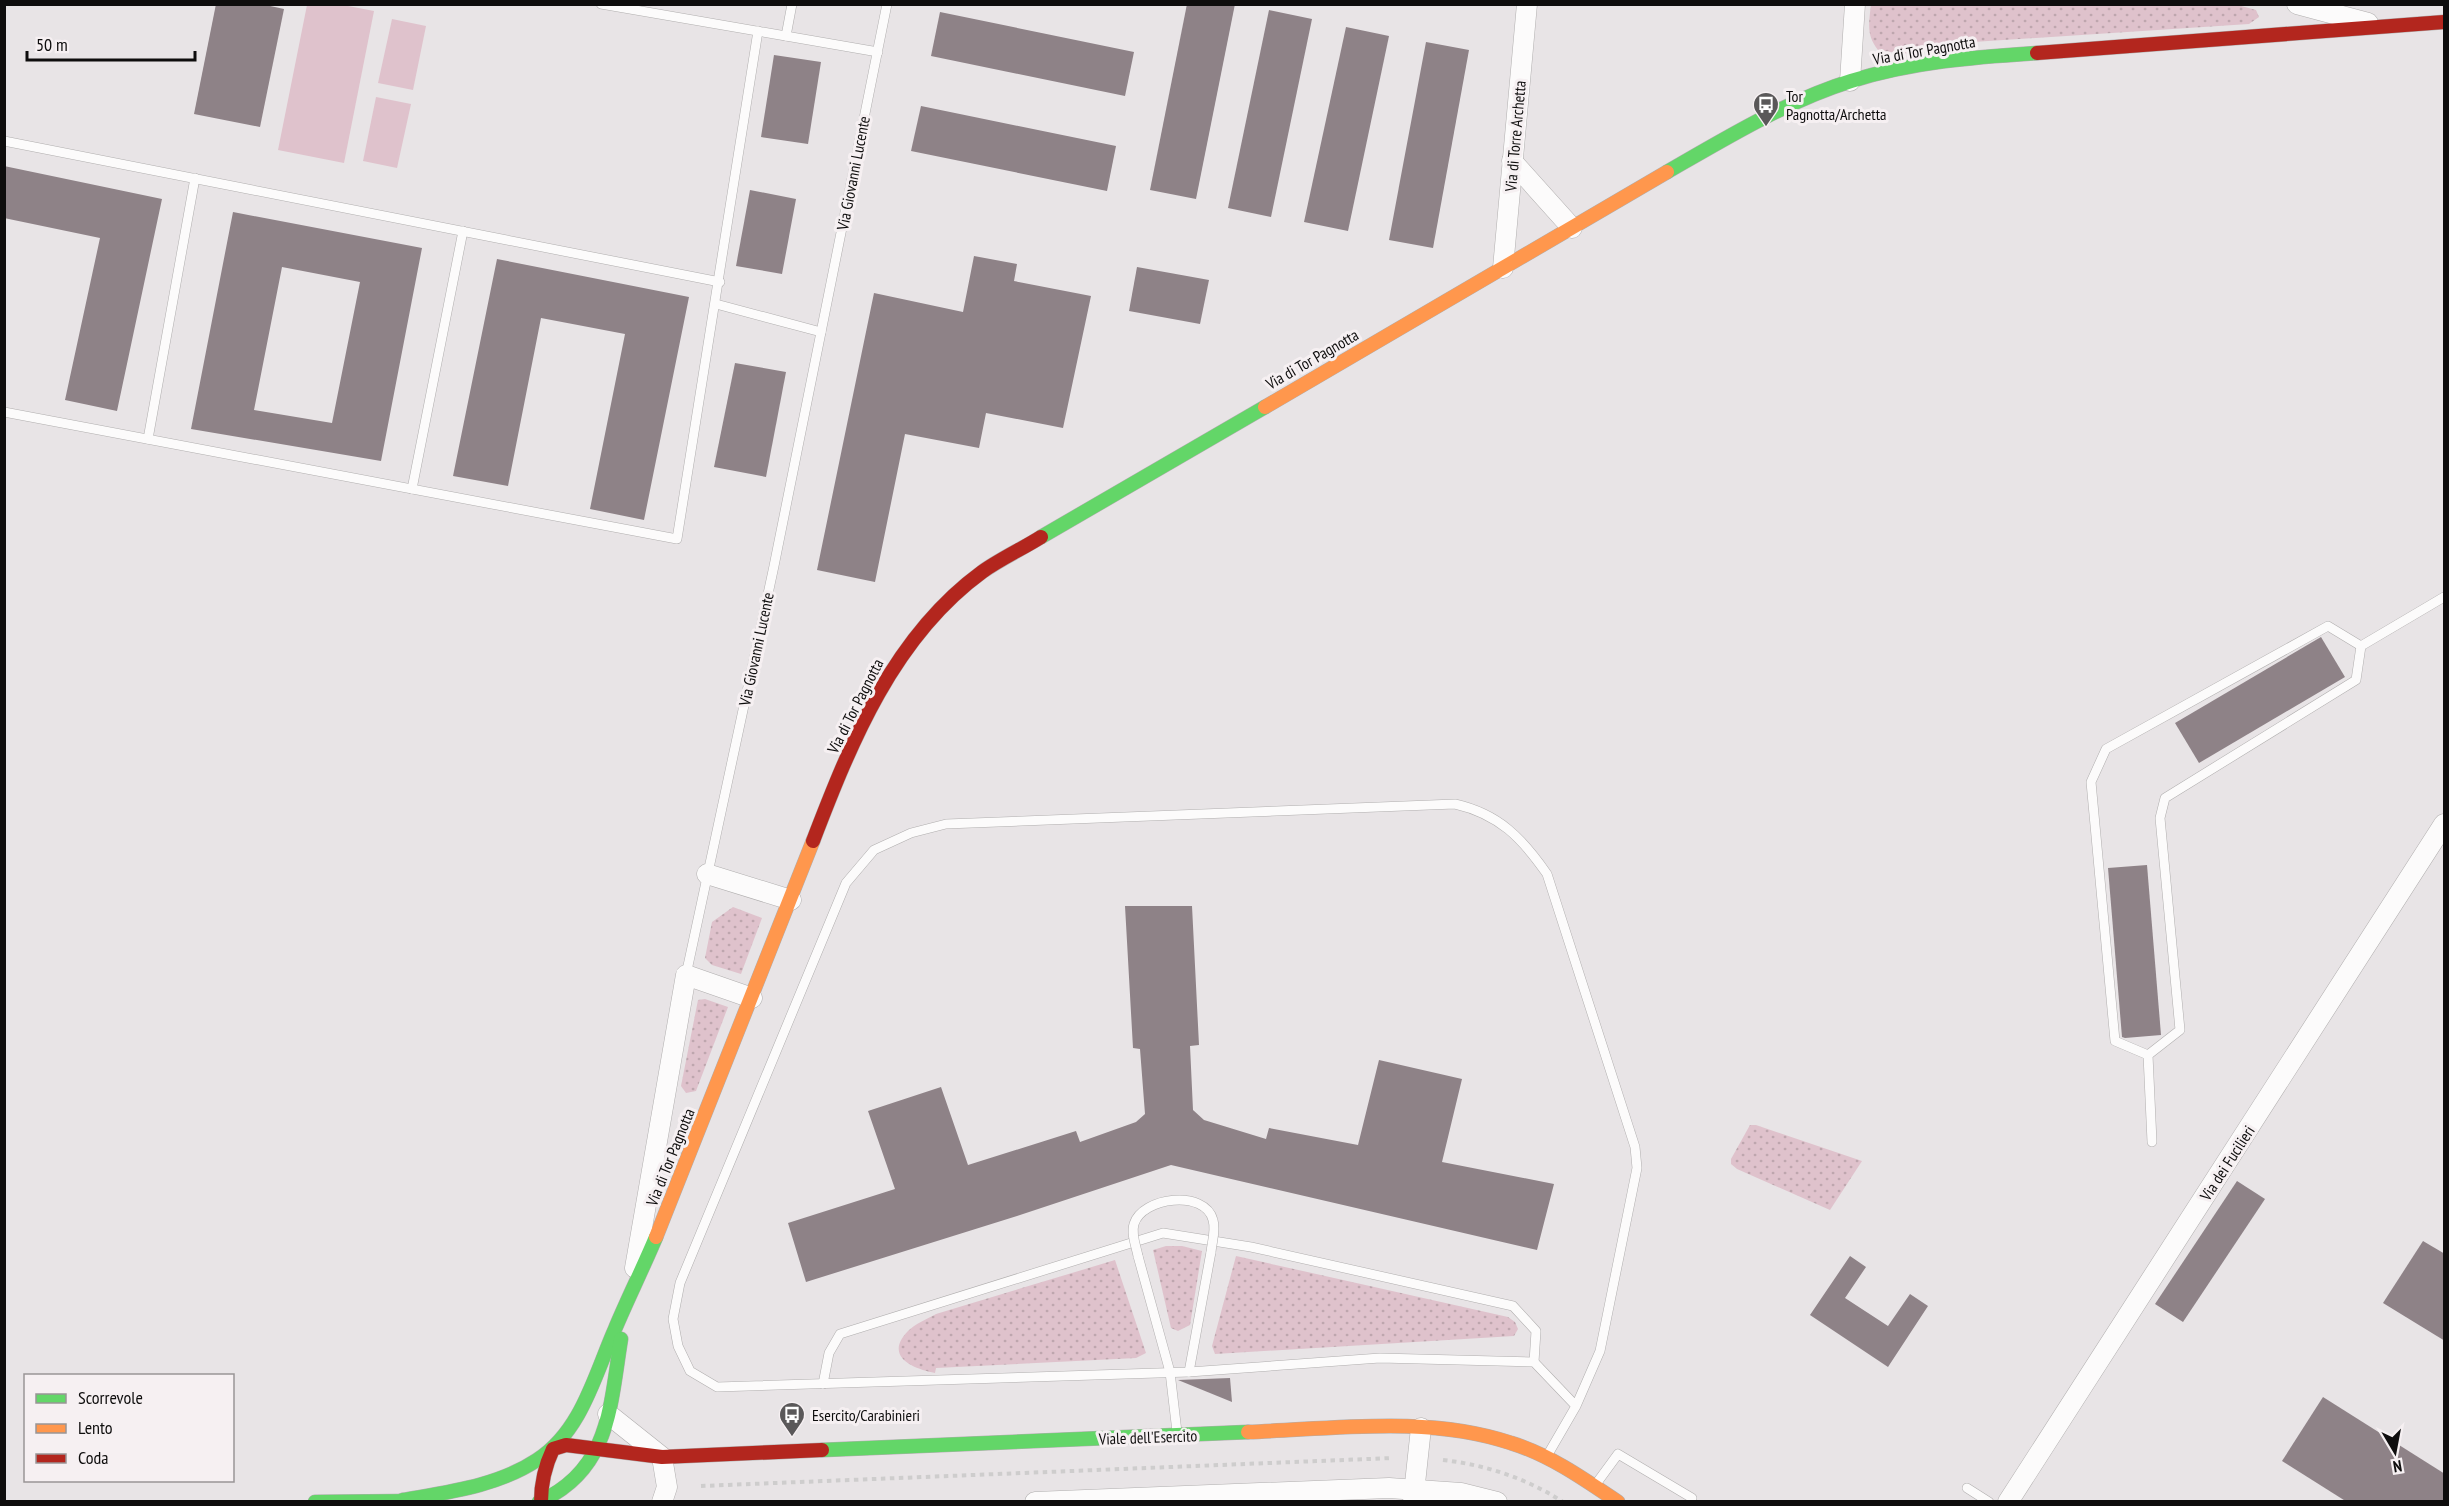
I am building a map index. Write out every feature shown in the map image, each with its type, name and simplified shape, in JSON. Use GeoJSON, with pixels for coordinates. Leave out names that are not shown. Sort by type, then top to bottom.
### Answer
{"type":"FeatureCollection","features":[{"type":"Feature","properties":{"kind":"street","name":"Via di Torre Archetta"},"geometry":{"type":"LineString","coordinates":[[1503,268],[1527,4]]}},
{"type":"Feature","properties":{"kind":"street"},"geometry":{"type":"LineString","coordinates":[[1850,81],[1856,4]]}},
{"type":"Feature","properties":{"kind":"street"},"geometry":{"type":"LineString","coordinates":[[2297,4],[2382,27]]}},
{"type":"Feature","properties":{"kind":"street","name":"Via di Tor Pagnotta"},"geometry":{"type":"LineString","coordinates":[[403,1500],[501,1478],[552,1449],[578,1413],[603,1352],[632,1294],[836,783],[876,693],[905,648],[946,600],[982,572],[1033,540],[1774,113],[1850,81],[1904,67],[1978,57],[2445,22]]}},
{"type":"Feature","properties":{"kind":"street"},"geometry":{"type":"LineString","coordinates":[[1512,161],[1572,228]]}},
{"type":"Feature","properties":{"kind":"street","name":"Via dei Fucilieri"},"geometry":{"type":"LineString","coordinates":[[2008,1502],[2445,824]]}},
{"type":"Feature","properties":{"kind":"street"},"geometry":{"type":"LineString","coordinates":[[707,874],[791,900]]}},
{"type":"Feature","properties":{"kind":"street"},"geometry":{"type":"LineString","coordinates":[[686,975],[752,998]]}},
{"type":"Feature","properties":{"kind":"street","name":"Via Giovanni Lucente"},"geometry":{"type":"LineString","coordinates":[[632,1294],[686,975]]}},
{"type":"Feature","properties":{"kind":"street","name":"Via di Tor Pagnotta"},"geometry":{"type":"LineString","coordinates":[[540,1501],[560,1493],[576,1482],[597,1449],[608,1414],[632,1294]]}},
{"type":"Feature","properties":{"kind":"street"},"geometry":{"type":"LineString","coordinates":[[608,1414],[662,1457],[667,1487],[662,1502]]}},
{"type":"Feature","properties":{"kind":"street","name":"Viale dell'Esercito"},"geometry":{"type":"LineString","coordinates":[[552,1449],[574,1444],[662,1457],[1372,1427],[1421,1428],[1493,1438],[1545,1458],[1618,1502]]}},
{"type":"Feature","properties":{"kind":"street"},"geometry":{"type":"LineString","coordinates":[[1414,1495],[1421,1428]]}},
{"type":"Feature","properties":{"kind":"street"},"geometry":{"type":"LineString","coordinates":[[540,1501],[543,1472],[552,1449]]}},
{"type":"Feature","properties":{"kind":"street"},"geometry":{"type":"LineString","coordinates":[[1035,1502],[1299,1490],[1414,1495],[1461,1492],[1497,1502]]}},
{"type":"Feature","properties":{"kind":"street","name":"Via di Tor Pagnotta"},"geometry":{"type":"LineString","coordinates":[[315,1502],[403,1500],[422,1502]]}},
{"type":"Feature","properties":{"kind":"lane"},"geometry":{"type":"LineString","coordinates":[[601,4],[878,52]]}},
{"type":"Feature","properties":{"kind":"lane"},"geometry":{"type":"LineString","coordinates":[[786,36],[792,4]]}},
{"type":"Feature","properties":{"kind":"lane","name":"Via Giovanni Lucente"},"geometry":{"type":"LineString","coordinates":[[686,975],[821,332],[887,4]]}},
{"type":"Feature","properties":{"kind":"lane"},"geometry":{"type":"LineString","coordinates":[[4,412],[677,539],[720,282],[758,31]]}},
{"type":"Feature","properties":{"kind":"lane"},"geometry":{"type":"LineString","coordinates":[[4,141],[720,282]]}},
{"type":"Feature","properties":{"kind":"lane"},"geometry":{"type":"LineString","coordinates":[[148,439],[195,178]]}},
{"type":"Feature","properties":{"kind":"lane"},"geometry":{"type":"LineString","coordinates":[[412,489],[463,231]]}},
{"type":"Feature","properties":{"kind":"lane"},"geometry":{"type":"LineString","coordinates":[[716,304],[821,332]]}},
{"type":"Feature","properties":{"kind":"lane"},"geometry":{"type":"LineString","coordinates":[[2361,646],[2445,597]]}},
{"type":"Feature","properties":{"kind":"lane"},"geometry":{"type":"LineString","coordinates":[[2148,1055],[2115,1041],[2091,782],[2106,748],[2328,626],[2361,646]]}},
{"type":"Feature","properties":{"kind":"lane"},"geometry":{"type":"LineString","coordinates":[[2148,1055],[2180,1030],[2160,818],[2165,798],[2356,680],[2361,646]]}},
{"type":"Feature","properties":{"kind":"lane"},"geometry":{"type":"LineString","coordinates":[[1545,1458],[1576,1406],[1600,1351],[1637,1168],[1635,1147],[1547,874],[1525,843],[1477,809],[1455,804],[946,824],[911,833],[874,850],[846,883],[680,1283],[673,1319],[678,1346],[690,1371],[717,1387],[1189,1372],[1380,1359],[1534,1362],[1576,1406]]}},
{"type":"Feature","properties":{"kind":"lane"},"geometry":{"type":"LineString","coordinates":[[2148,1055],[2152,1142]]}},
{"type":"Feature","properties":{"kind":"lane"},"geometry":{"type":"LineString","coordinates":[[1177,1436],[1170,1372],[1132,1230],[1134,1221],[1140,1213],[1167,1201],[1194,1202],[1208,1209],[1213,1219],[1214,1231],[1189,1372]]}},
{"type":"Feature","properties":{"kind":"lane"},"geometry":{"type":"LineString","coordinates":[[823,1384],[829,1353],[840,1334],[1163,1233],[1251,1247],[1513,1306],[1536,1331],[1534,1362]]}},
{"type":"Feature","properties":{"kind":"lane"},"geometry":{"type":"LineString","coordinates":[[1594,1486],[1618,1454],[1692,1498]]}},
{"type":"Feature","properties":{"kind":"lane"},"geometry":{"type":"LineString","coordinates":[[1967,1488],[1989,1502]]}},
{"type":"Feature","properties":{"kind":"path","name":"Viale dell'Esercito"},"geometry":{"type":"LineString","coordinates":[[701,1486],[1393,1458]]}},
{"type":"Feature","properties":{"kind":"path"},"geometry":{"type":"LineString","coordinates":[[1443,1460],[1495,1469],[1541,1488],[1563,1502]]}},
{"type":"Feature","properties":{"kind":"shaded area"},"geometry":{"type":"Polygon","coordinates":[[[1871,4],[2234,4],[2256,10],[2259,17],[2249,24],[1973,42],[1903,54],[1878,50],[1874,44],[1869,28],[1871,4]]]}},
{"type":"Feature","properties":{"kind":"shaded area"},"geometry":{"type":"Polygon","coordinates":[[[307,5],[343,5],[374,11],[344,163],[278,150],[307,5]]]}},
{"type":"Feature","properties":{"kind":"shaded area"},"geometry":{"type":"Polygon","coordinates":[[[392,19],[426,26],[413,90],[378,83],[392,19]]]}},
{"type":"Feature","properties":{"kind":"shaded area"},"geometry":{"type":"Polygon","coordinates":[[[376,97],[411,104],[397,168],[363,161],[376,97]]]}},
{"type":"Feature","properties":{"kind":"shaded area"},"geometry":{"type":"Polygon","coordinates":[[[733,907],[762,918],[741,974],[712,965],[705,958],[712,922],[733,907]]]}},
{"type":"Feature","properties":{"kind":"shaded area"},"geometry":{"type":"Polygon","coordinates":[[[705,999],[728,1007],[696,1091],[686,1093],[681,1086],[698,1000],[705,999]]]}},
{"type":"Feature","properties":{"kind":"shaded area"},"geometry":{"type":"Polygon","coordinates":[[[1750,1125],[1756,1125],[1862,1161],[1830,1210],[1737,1169],[1731,1164],[1731,1159],[1750,1125]]]}},
{"type":"Feature","properties":{"kind":"shaded area"},"geometry":{"type":"Polygon","coordinates":[[[1166,1246],[1182,1246],[1202,1251],[1190,1325],[1178,1331],[1171,1328],[1153,1250],[1166,1246]]]}},
{"type":"Feature","properties":{"kind":"shaded area"},"geometry":{"type":"Polygon","coordinates":[[[1236,1256],[1508,1317],[1515,1322],[1518,1329],[1514,1336],[1215,1354],[1212,1346],[1236,1256]]]}},
{"type":"Feature","properties":{"kind":"shaded area"},"geometry":{"type":"Polygon","coordinates":[[[1115,1260],[1146,1353],[1136,1358],[936,1368],[935,1373],[911,1365],[900,1355],[901,1340],[908,1331],[936,1314],[1115,1260]]]}},
{"type":"Feature","properties":{"kind":"building"},"geometry":{"type":"Polygon","coordinates":[[[216,4],[261,4],[284,9],[260,127],[194,114],[216,4]]]}},
{"type":"Feature","properties":{"kind":"building"},"geometry":{"type":"Polygon","coordinates":[[[1187,4],[1235,4],[1196,199],[1150,190],[1187,4]]]}},
{"type":"Feature","properties":{"kind":"building"},"geometry":{"type":"Polygon","coordinates":[[[1269,10],[1312,19],[1271,217],[1228,208],[1269,10]]]}},
{"type":"Feature","properties":{"kind":"building"},"geometry":{"type":"Polygon","coordinates":[[[940,12],[1134,52],[1125,96],[931,56],[940,12]]]}},
{"type":"Feature","properties":{"kind":"building"},"geometry":{"type":"Polygon","coordinates":[[[1346,27],[1389,36],[1348,231],[1304,222],[1346,27]]]}},
{"type":"Feature","properties":{"kind":"building"},"geometry":{"type":"Polygon","coordinates":[[[1426,42],[1469,50],[1433,248],[1389,240],[1426,42]]]}},
{"type":"Feature","properties":{"kind":"building"},"geometry":{"type":"Polygon","coordinates":[[[774,55],[821,62],[808,144],[761,137],[774,55]]]}},
{"type":"Feature","properties":{"kind":"building"},"geometry":{"type":"Polygon","coordinates":[[[921,106],[1116,146],[1107,191],[911,151],[921,106]]]}},
{"type":"Feature","properties":{"kind":"building"},"geometry":{"type":"Polygon","coordinates":[[[4,166],[162,199],[117,411],[65,400],[100,238],[4,218],[4,166]]]}},
{"type":"Feature","properties":{"kind":"building"},"geometry":{"type":"Polygon","coordinates":[[[750,190],[796,199],[782,274],[736,266],[750,190]]]}},
{"type":"Feature","properties":{"kind":"building"},"geometry":{"type":"Polygon","coordinates":[[[233,212],[422,248],[381,461],[191,429],[233,212]],[[282,267],[254,410],[332,423],[360,282],[282,267]]]}},
{"type":"Feature","properties":{"kind":"building"},"geometry":{"type":"Polygon","coordinates":[[[974,256],[1017,264],[1014,281],[1091,296],[1063,428],[986,413],[979,448],[905,434],[875,582],[817,570],[874,293],[963,312],[974,256]]]}},
{"type":"Feature","properties":{"kind":"building"},"geometry":{"type":"Polygon","coordinates":[[[497,259],[689,297],[644,520],[590,509],[625,334],[541,318],[508,486],[453,476],[497,259]]]}},
{"type":"Feature","properties":{"kind":"building"},"geometry":{"type":"Polygon","coordinates":[[[1137,267],[1209,280],[1200,324],[1129,311],[1137,267]]]}},
{"type":"Feature","properties":{"kind":"building"},"geometry":{"type":"Polygon","coordinates":[[[735,363],[786,372],[766,477],[714,467],[735,363]]]}},
{"type":"Feature","properties":{"kind":"building"},"geometry":{"type":"Polygon","coordinates":[[[2321,637],[2345,677],[2199,763],[2175,723],[2321,637]]]}},
{"type":"Feature","properties":{"kind":"building"},"geometry":{"type":"Polygon","coordinates":[[[2147,865],[2161,1035],[2125,1038],[2122,1037],[2108,868],[2147,865]]]}},
{"type":"Feature","properties":{"kind":"building"},"geometry":{"type":"Polygon","coordinates":[[[1125,906],[1192,906],[1199,1045],[1190,1046],[1193,1110],[1204,1120],[1266,1139],[1269,1128],[1358,1145],[1379,1060],[1462,1079],[1442,1162],[1554,1184],[1537,1250],[1171,1165],[806,1282],[788,1223],[895,1189],[868,1111],[941,1087],[968,1165],[1076,1131],[1080,1142],[1136,1122],[1145,1114],[1140,1049],[1133,1048],[1125,906]]]}},
{"type":"Feature","properties":{"kind":"building"},"geometry":{"type":"Polygon","coordinates":[[[2237,1181],[2265,1199],[2183,1322],[2155,1304],[2237,1181]]]}},
{"type":"Feature","properties":{"kind":"building"},"geometry":{"type":"Polygon","coordinates":[[[2423,1241],[2445,1254],[2445,1341],[2383,1303],[2423,1241]]]}},
{"type":"Feature","properties":{"kind":"building"},"geometry":{"type":"Polygon","coordinates":[[[1850,1256],[1866,1267],[1845,1298],[1888,1326],[1910,1294],[1928,1306],[1888,1367],[1810,1315],[1850,1256]]]}},
{"type":"Feature","properties":{"kind":"building"},"geometry":{"type":"Polygon","coordinates":[[[1230,1378],[1232,1402],[1178,1380],[1230,1378]]]}},
{"type":"Feature","properties":{"kind":"building"},"geometry":{"type":"Polygon","coordinates":[[[2323,1397],[2445,1474],[2445,1502],[2347,1502],[2282,1461],[2323,1397]]]}},
{"type":"Feature","properties":{"kind":"traffic: fast"},"geometry":{"type":"LineString","coordinates":[[1667,172],[1780,110],[1851,81],[1920,65],[2037,53]]}},
{"type":"Feature","properties":{"kind":"traffic: fast"},"geometry":{"type":"LineString","coordinates":[[1041,537],[1265,407]]}},
{"type":"Feature","properties":{"kind":"traffic: fast"},"geometry":{"type":"LineString","coordinates":[[403,1500],[455,1491],[489,1482],[522,1469],[552,1448],[565,1434],[585,1400],[656,1237]]}},
{"type":"Feature","properties":{"kind":"traffic: fast"},"geometry":{"type":"LineString","coordinates":[[539,1502],[562,1489],[580,1473],[593,1454],[609,1412],[621,1339]]}},
{"type":"Feature","properties":{"kind":"traffic: fast"},"geometry":{"type":"LineString","coordinates":[[822,1450],[1248,1432]]}},
{"type":"Feature","properties":{"kind":"traffic: fast"},"geometry":{"type":"LineString","coordinates":[[315,1502],[419,1501]]}},
{"type":"Feature","properties":{"kind":"traffic: slow"},"geometry":{"type":"LineString","coordinates":[[1265,407],[1667,172]]}},
{"type":"Feature","properties":{"kind":"traffic: slow"},"geometry":{"type":"LineString","coordinates":[[656,1237],[813,841]]}},
{"type":"Feature","properties":{"kind":"traffic: slow"},"geometry":{"type":"LineString","coordinates":[[1248,1432],[1414,1426],[1479,1434],[1539,1454],[1566,1468],[1618,1502]]}},
{"type":"Feature","properties":{"kind":"traffic: jam"},"geometry":{"type":"LineString","coordinates":[[2037,53],[2444,22]]}},
{"type":"Feature","properties":{"kind":"traffic: jam"},"geometry":{"type":"LineString","coordinates":[[813,841],[860,730],[899,660],[923,628],[951,598],[982,572],[1041,537]]}},
{"type":"Feature","properties":{"kind":"traffic: jam"},"geometry":{"type":"LineString","coordinates":[[541,1502],[543,1481],[550,1455],[553,1449],[566,1445],[662,1457],[822,1450]]}},
{"type":"Feature","properties":{"kind":"place","name":"Tor Pagnotta/Archetta"},"geometry":{"type":"Point","coordinates":[1766,128]}},
{"type":"Feature","properties":{"kind":"place","name":"Esercito/Carabinieri"},"geometry":{"type":"Point","coordinates":[792,1438]}}]}
